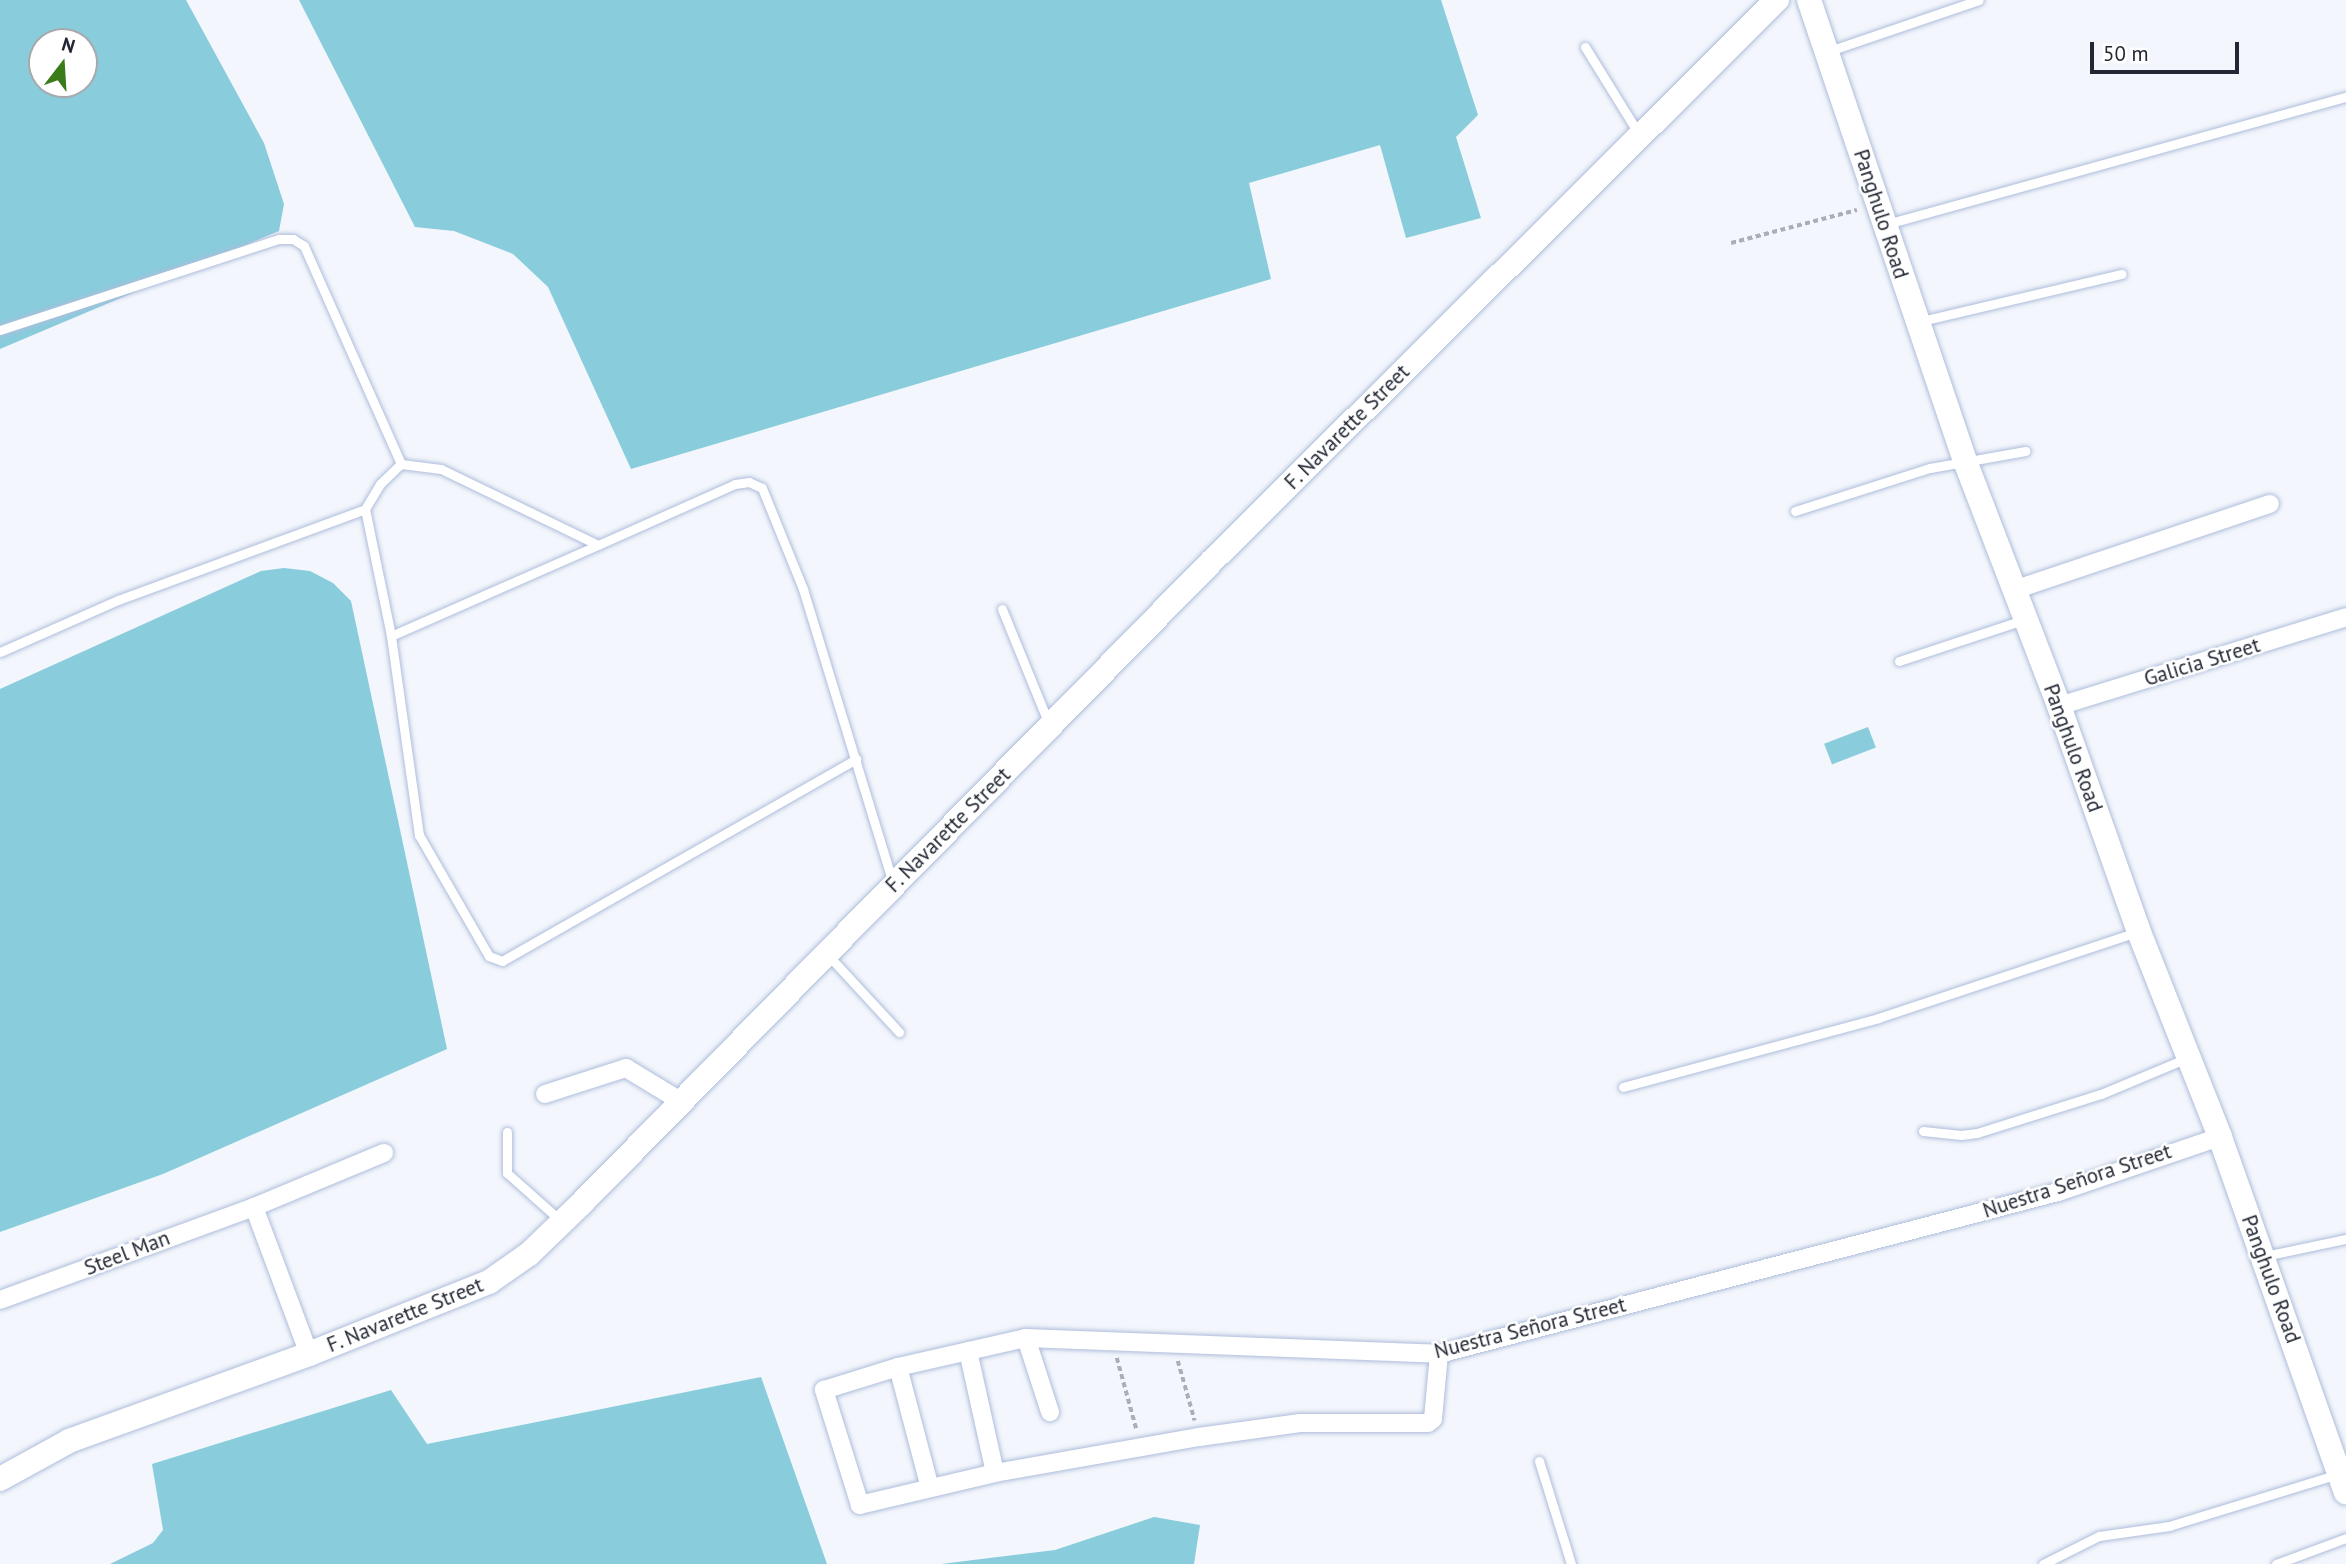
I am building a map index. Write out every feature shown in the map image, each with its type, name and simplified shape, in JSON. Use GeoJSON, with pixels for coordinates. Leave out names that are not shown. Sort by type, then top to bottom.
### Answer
{"type":"FeatureCollection","features":[{"type":"Feature","properties":{"kind":"main road","name":"F. Navarette Street"},"geometry":{"type":"LineString","coordinates":[[0,1479],[69,1441],[309,1354],[489,1282],[529,1254],[1223,551],[1777,0]]}},
{"type":"Feature","properties":{"kind":"main road","name":"Panghulo Road"},"geometry":{"type":"LineString","coordinates":[[1809,0],[1965,461],[2059,706],[2138,932],[2220,1138],[2343,1483]]}},
{"type":"Feature","properties":{"kind":"street"},"geometry":{"type":"LineString","coordinates":[[2014,590],[2270,503]]}},
{"type":"Feature","properties":{"kind":"street","name":"Galicia Street"},"geometry":{"type":"LineString","coordinates":[[2059,706],[2346,617]]}},
{"type":"Feature","properties":{"kind":"street"},"geometry":{"type":"LineString","coordinates":[[545,1094],[626,1068],[681,1102]]}},
{"type":"Feature","properties":{"kind":"street","name":"Nuestra Señora Street"},"geometry":{"type":"LineString","coordinates":[[930,1488],[860,1505],[824,1390],[898,1367],[1026,1338],[1439,1354],[2058,1192],[2220,1138]]}},
{"type":"Feature","properties":{"kind":"street","name":"Steel Man"},"geometry":{"type":"LineString","coordinates":[[0,1300],[254,1207],[384,1153]]}},
{"type":"Feature","properties":{"kind":"street"},"geometry":{"type":"LineString","coordinates":[[254,1207],[309,1354]]}},
{"type":"Feature","properties":{"kind":"street"},"geometry":{"type":"LineString","coordinates":[[1026,1338],[1050,1412]]}},
{"type":"Feature","properties":{"kind":"street"},"geometry":{"type":"LineString","coordinates":[[968,1351],[995,1473]]}},
{"type":"Feature","properties":{"kind":"street"},"geometry":{"type":"LineString","coordinates":[[898,1367],[930,1488],[995,1473],[1142,1447],[1300,1423],[1428,1423],[1433,1419],[1439,1354]]}},
{"type":"Feature","properties":{"kind":"lane"},"geometry":{"type":"LineString","coordinates":[[1828,51],[1979,0]]}},
{"type":"Feature","properties":{"kind":"lane"},"geometry":{"type":"LineString","coordinates":[[1585,47],[1640,136]]}},
{"type":"Feature","properties":{"kind":"lane"},"geometry":{"type":"LineString","coordinates":[[1882,214],[2346,96]]}},
{"type":"Feature","properties":{"kind":"lane"},"geometry":{"type":"LineString","coordinates":[[0,330],[279,239],[293,239],[304,246],[401,464]]}},
{"type":"Feature","properties":{"kind":"lane"},"geometry":{"type":"LineString","coordinates":[[1916,322],[2122,274]]}},
{"type":"Feature","properties":{"kind":"lane"},"geometry":{"type":"LineString","coordinates":[[1795,511],[1930,468],[2025,451]]}},
{"type":"Feature","properties":{"kind":"lane"},"geometry":{"type":"LineString","coordinates":[[0,652],[118,600],[365,509],[380,484],[401,464]]}},
{"type":"Feature","properties":{"kind":"lane"},"geometry":{"type":"LineString","coordinates":[[401,464],[441,469],[598,545]]}},
{"type":"Feature","properties":{"kind":"lane"},"geometry":{"type":"LineString","coordinates":[[391,636],[735,484],[749,482],[762,488],[803,589],[894,885]]}},
{"type":"Feature","properties":{"kind":"lane"},"geometry":{"type":"LineString","coordinates":[[365,509],[391,636],[419,835],[489,956],[502,961],[856,759]]}},
{"type":"Feature","properties":{"kind":"lane"},"geometry":{"type":"LineString","coordinates":[[1002,609],[1051,727]]}},
{"type":"Feature","properties":{"kind":"lane"},"geometry":{"type":"LineString","coordinates":[[1899,661],[2025,619]]}},
{"type":"Feature","properties":{"kind":"lane"},"geometry":{"type":"LineString","coordinates":[[1623,1087],[1878,1018],[2138,932]]}},
{"type":"Feature","properties":{"kind":"lane"},"geometry":{"type":"LineString","coordinates":[[827,954],[899,1032]]}},
{"type":"Feature","properties":{"kind":"lane"},"geometry":{"type":"LineString","coordinates":[[1923,1131],[1961,1135],[1977,1133],[2101,1094],[2189,1058]]}},
{"type":"Feature","properties":{"kind":"lane"},"geometry":{"type":"LineString","coordinates":[[507,1132],[507,1173],[562,1222]]}},
{"type":"Feature","properties":{"kind":"lane"},"geometry":{"type":"LineString","coordinates":[[2263,1256],[2346,1238]]}},
{"type":"Feature","properties":{"kind":"lane"},"geometry":{"type":"LineString","coordinates":[[1539,1461],[1571,1564]]}},
{"type":"Feature","properties":{"kind":"lane"},"geometry":{"type":"LineString","coordinates":[[2043,1564],[2099,1536],[2169,1526],[2343,1483]]}},
{"type":"Feature","properties":{"kind":"lane"},"geometry":{"type":"LineString","coordinates":[[2276,1564],[2346,1538]]}},
{"type":"Feature","properties":{"kind":"path"},"geometry":{"type":"LineString","coordinates":[[1731,243],[1882,214]]}},
{"type":"Feature","properties":{"kind":"path"},"geometry":{"type":"LineString","coordinates":[[1112,1340],[1142,1447]]}},
{"type":"Feature","properties":{"kind":"path"},"geometry":{"type":"LineString","coordinates":[[1173,1342],[1199,1437]]}},
{"type":"Feature","properties":{"kind":"water"},"geometry":{"type":"Polygon","coordinates":[[[0,0],[186,0],[264,143],[284,204],[279,231],[0,349],[0,0]]]}},
{"type":"Feature","properties":{"kind":"water"},"geometry":{"type":"Polygon","coordinates":[[[299,0],[1441,0],[1478,115],[1456,137],[1481,218],[1406,238],[1380,145],[1249,183],[1271,279],[631,469],[548,287],[513,254],[454,231],[415,227],[299,0]]]}},
{"type":"Feature","properties":{"kind":"water"},"geometry":{"type":"Polygon","coordinates":[[[284,568],[310,571],[333,583],[351,601],[447,1049],[163,1174],[0,1232],[0,689],[261,571],[284,568]]]}},
{"type":"Feature","properties":{"kind":"water"},"geometry":{"type":"Polygon","coordinates":[[[1868,727],[1876,748],[1832,764],[1824,744],[1868,727]]]}},
{"type":"Feature","properties":{"kind":"water"},"geometry":{"type":"Polygon","coordinates":[[[761,1377],[827,1564],[110,1564],[153,1543],[163,1530],[152,1464],[391,1390],[427,1444],[761,1377]]]}},
{"type":"Feature","properties":{"kind":"water"},"geometry":{"type":"Polygon","coordinates":[[[1154,1517],[1200,1525],[1194,1564],[941,1564],[1055,1550],[1154,1517]]]}}]}
